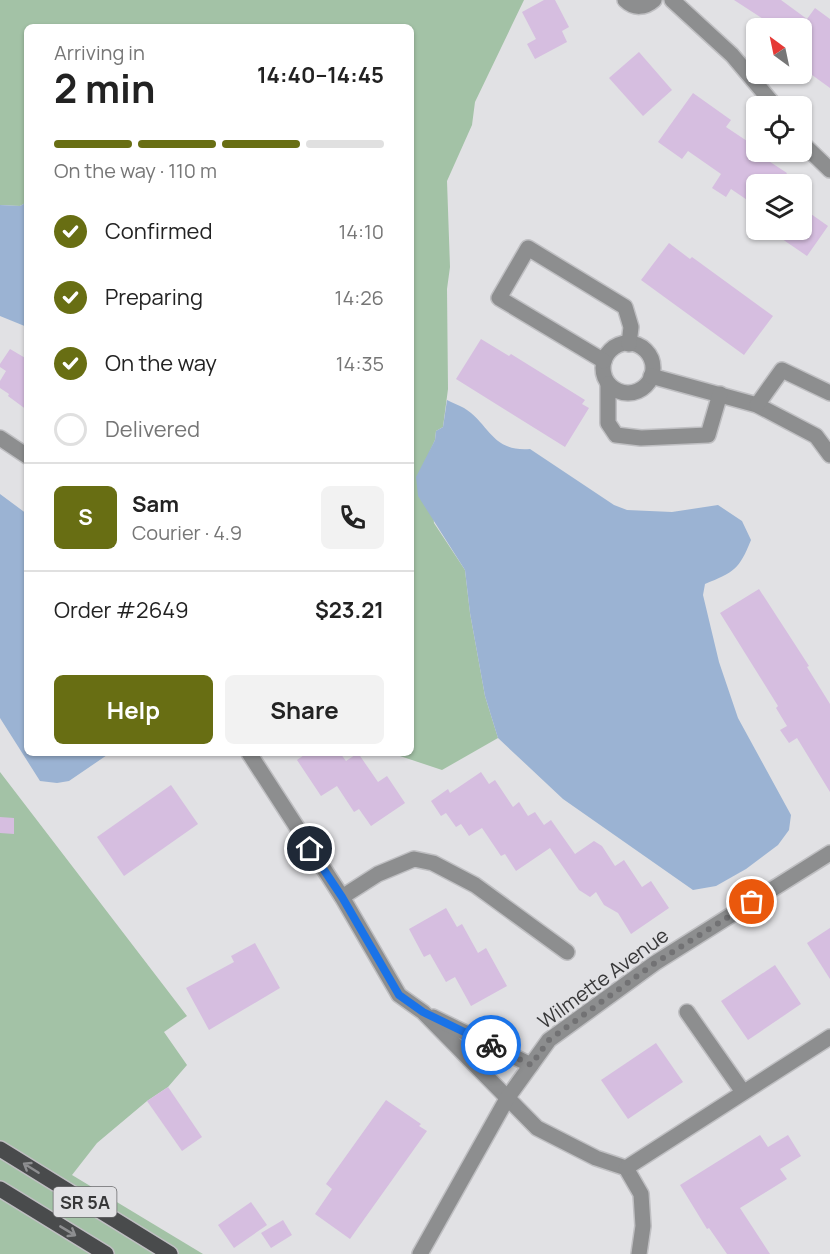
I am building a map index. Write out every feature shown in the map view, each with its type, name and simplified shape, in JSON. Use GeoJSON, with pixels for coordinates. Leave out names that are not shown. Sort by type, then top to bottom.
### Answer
{"type":"FeatureCollection","features":[{"type":"Feature","properties":{"kind":"main road","name":"SR 5A"},"geometry":{"type":"LineString","coordinates":[[0,1149],[170,1254]]}},
{"type":"Feature","properties":{"kind":"main road","name":"SR 5A"},"geometry":{"type":"LineString","coordinates":[[0,1189],[106,1254]]}},
{"type":"Feature","properties":{"kind":"street"},"geometry":{"type":"LineString","coordinates":[[625,0],[634,6],[642,7],[654,0]]}},
{"type":"Feature","properties":{"kind":"street"},"geometry":{"type":"LineString","coordinates":[[672,0],[732,55],[766,96]]}},
{"type":"Feature","properties":{"kind":"street"},"geometry":{"type":"LineString","coordinates":[[812,153],[830,170]]}},
{"type":"Feature","properties":{"kind":"street"},"geometry":{"type":"LineString","coordinates":[[604,361],[499,298],[528,248],[625,307],[631,327],[629,344]]}},
{"type":"Feature","properties":{"kind":"street"},"geometry":{"type":"LineString","coordinates":[[629,344],[637,345],[649,356],[652,364],[651,376],[645,386],[630,393],[622,393],[608,384],[604,377],[604,361],[614,348],[629,344]]}},
{"type":"Feature","properties":{"kind":"street"},"geometry":{"type":"LineString","coordinates":[[757,405],[782,370],[830,393]]}},
{"type":"Feature","properties":{"kind":"street"},"geometry":{"type":"LineString","coordinates":[[651,376],[757,405],[816,436],[830,455]]}},
{"type":"Feature","properties":{"kind":"street"},"geometry":{"type":"LineString","coordinates":[[608,384],[608,423],[616,435],[641,438],[708,435],[720,394]]}},
{"type":"Feature","properties":{"kind":"street"},"geometry":{"type":"LineString","coordinates":[[0,438],[24,454]]}},
{"type":"Feature","properties":{"kind":"street"},"geometry":{"type":"LineString","coordinates":[[251,756],[342,897],[399,995],[423,1012],[531,1065]]}},
{"type":"Feature","properties":{"kind":"street","name":"Wilmette Avenue"},"geometry":{"type":"LineString","coordinates":[[420,1254],[508,1097],[549,1040],[655,963],[830,853]]}},
{"type":"Feature","properties":{"kind":"street"},"geometry":{"type":"LineString","coordinates":[[342,897],[378,874],[414,859],[433,863],[475,885],[567,952]]}},
{"type":"Feature","properties":{"kind":"street"},"geometry":{"type":"LineString","coordinates":[[423,1012],[537,1128],[596,1158],[626,1168],[640,1194],[643,1226],[639,1254]]}},
{"type":"Feature","properties":{"kind":"street"},"geometry":{"type":"LineString","coordinates":[[687,1012],[743,1092]]}},
{"type":"Feature","properties":{"kind":"street"},"geometry":{"type":"LineString","coordinates":[[626,1168],[830,1036]]}},
{"type":"Feature","properties":{"kind":"green space"},"geometry":{"type":"Polygon","coordinates":[[[0,0],[524,0],[475,102],[472,125],[447,181],[450,267],[447,289],[448,389],[443,427],[436,431],[429,453],[434,523],[465,570],[470,613],[485,696],[498,738],[442,770],[400,756],[414,756],[414,24],[24,24],[24,204],[20,206],[0,205],[0,0]]]}},
{"type":"Feature","properties":{"kind":"green space"},"geometry":{"type":"Polygon","coordinates":[[[0,772],[187,1016],[164,1032],[187,1065],[168,1087],[147,1101],[97,1143],[72,1175],[203,1254],[0,1254],[0,772]]]}},
{"type":"Feature","properties":{"kind":"water"},"geometry":{"type":"Polygon","coordinates":[[[24,204],[24,326],[0,316],[0,205],[20,206],[24,204]]]}},
{"type":"Feature","properties":{"kind":"water"},"geometry":{"type":"Polygon","coordinates":[[[447,400],[473,414],[499,442],[517,449],[530,449],[614,505],[627,510],[672,512],[718,505],[742,521],[751,540],[743,558],[729,573],[705,584],[703,595],[719,662],[738,718],[791,815],[789,830],[778,845],[746,869],[716,886],[693,890],[563,799],[498,738],[485,696],[470,613],[465,570],[418,496],[416,477],[435,440],[436,431],[443,427],[447,400]]]}},
{"type":"Feature","properties":{"kind":"water"},"geometry":{"type":"Polygon","coordinates":[[[0,494],[24,512],[24,756],[0,718],[0,494]]]}},
{"type":"Feature","properties":{"kind":"water"},"geometry":{"type":"Polygon","coordinates":[[[24,756],[106,756],[69,781],[57,783],[40,781],[24,756]]]}},
{"type":"Feature","properties":{"kind":"building"},"geometry":{"type":"Polygon","coordinates":[[[544,0],[555,0],[569,27],[562,31],[567,42],[535,59],[527,44],[536,39],[522,12],[544,0]]]}},
{"type":"Feature","properties":{"kind":"building"},"geometry":{"type":"Polygon","coordinates":[[[734,0],[781,0],[806,18],[762,18],[734,0]]]}},
{"type":"Feature","properties":{"kind":"building"},"geometry":{"type":"Polygon","coordinates":[[[815,8],[830,19],[830,88],[812,75],[812,18],[808,18],[815,8]]]}},
{"type":"Feature","properties":{"kind":"building"},"geometry":{"type":"Polygon","coordinates":[[[639,52],[672,90],[643,116],[609,78],[639,52]]]}},
{"type":"Feature","properties":{"kind":"building"},"geometry":{"type":"Polygon","coordinates":[[[693,93],[731,120],[726,127],[746,140],[746,162],[770,162],[787,173],[746,174],[746,199],[731,189],[726,197],[712,188],[721,174],[688,151],[682,159],[658,142],[693,93]]]}},
{"type":"Feature","properties":{"kind":"building"},"geometry":{"type":"Polygon","coordinates":[[[812,215],[828,226],[807,256],[784,240],[812,240],[812,215]]]}},
{"type":"Feature","properties":{"kind":"building"},"geometry":{"type":"Polygon","coordinates":[[[669,243],[773,316],[744,355],[641,280],[669,243]]]}},
{"type":"Feature","properties":{"kind":"building"},"geometry":{"type":"Polygon","coordinates":[[[481,339],[509,356],[511,354],[585,400],[582,404],[589,408],[565,447],[456,379],[481,339]]]}},
{"type":"Feature","properties":{"kind":"building"},"geometry":{"type":"Polygon","coordinates":[[[10,349],[24,357],[24,408],[0,388],[0,381],[6,371],[0,367],[10,349]]]}},
{"type":"Feature","properties":{"kind":"building"},"geometry":{"type":"Polygon","coordinates":[[[759,589],[809,666],[807,667],[830,704],[830,792],[797,738],[789,743],[780,730],[787,726],[776,708],[778,706],[720,613],[759,589]]]}},
{"type":"Feature","properties":{"kind":"building"},"geometry":{"type":"Polygon","coordinates":[[[303,756],[342,756],[346,761],[354,756],[360,756],[378,782],[387,776],[405,803],[371,826],[359,809],[354,812],[337,786],[321,796],[297,760],[303,756]]]}},
{"type":"Feature","properties":{"kind":"building"},"geometry":{"type":"Polygon","coordinates":[[[481,772],[489,784],[495,780],[513,807],[519,802],[528,816],[535,812],[544,825],[551,820],[575,854],[594,841],[602,846],[615,866],[624,860],[642,887],[651,881],[669,908],[631,934],[618,913],[604,905],[596,892],[590,897],[579,890],[550,848],[516,871],[505,854],[501,856],[482,828],[469,836],[461,824],[456,827],[446,813],[441,816],[431,801],[448,789],[450,793],[481,772]]]}},
{"type":"Feature","properties":{"kind":"building"},"geometry":{"type":"Polygon","coordinates":[[[171,785],[198,824],[124,876],[97,837],[171,785]]]}},
{"type":"Feature","properties":{"kind":"building"},"geometry":{"type":"Polygon","coordinates":[[[0,817],[14,818],[14,834],[0,833],[0,817]]]}},
{"type":"Feature","properties":{"kind":"building"},"geometry":{"type":"Polygon","coordinates":[[[446,908],[457,927],[462,924],[478,953],[486,948],[507,986],[471,1006],[455,977],[446,982],[430,954],[424,957],[409,929],[446,908]]]}},
{"type":"Feature","properties":{"kind":"building"},"geometry":{"type":"Polygon","coordinates":[[[830,928],[830,979],[807,943],[830,928]]]}},
{"type":"Feature","properties":{"kind":"building"},"geometry":{"type":"Polygon","coordinates":[[[255,943],[280,988],[209,1030],[186,988],[234,962],[231,956],[255,943]]]}},
{"type":"Feature","properties":{"kind":"building"},"geometry":{"type":"Polygon","coordinates":[[[775,965],[801,1004],[748,1040],[721,1001],[775,965]]]}},
{"type":"Feature","properties":{"kind":"building"},"geometry":{"type":"Polygon","coordinates":[[[656,1043],[683,1082],[628,1119],[601,1080],[656,1043]]]}},
{"type":"Feature","properties":{"kind":"building"},"geometry":{"type":"Polygon","coordinates":[[[168,1087],[202,1137],[182,1151],[147,1101],[168,1087]]]}},
{"type":"Feature","properties":{"kind":"building"},"geometry":{"type":"Polygon","coordinates":[[[386,1100],[421,1124],[419,1126],[427,1131],[350,1239],[315,1214],[332,1189],[326,1184],[386,1100]]]}},
{"type":"Feature","properties":{"kind":"building"},"geometry":{"type":"Polygon","coordinates":[[[760,1135],[768,1147],[788,1135],[801,1156],[780,1169],[787,1179],[740,1208],[770,1254],[727,1254],[709,1228],[707,1229],[680,1185],[760,1135]]]}},
{"type":"Feature","properties":{"kind":"building"},"geometry":{"type":"Polygon","coordinates":[[[251,1202],[267,1225],[234,1248],[218,1225],[251,1202]]]}},
{"type":"Feature","properties":{"kind":"building"},"geometry":{"type":"Polygon","coordinates":[[[283,1220],[292,1235],[271,1248],[261,1233],[283,1220]]]}},
{"type":"Feature","properties":{"kind":"way so far"},"geometry":{"type":"LineString","coordinates":[[491,1045],[531,1065],[549,1040],[655,963],[752,902]]}},
{"type":"Feature","properties":{"kind":"route"},"geometry":{"type":"LineString","coordinates":[[310,849],[342,897],[399,995],[423,1012],[491,1045]]}}]}
